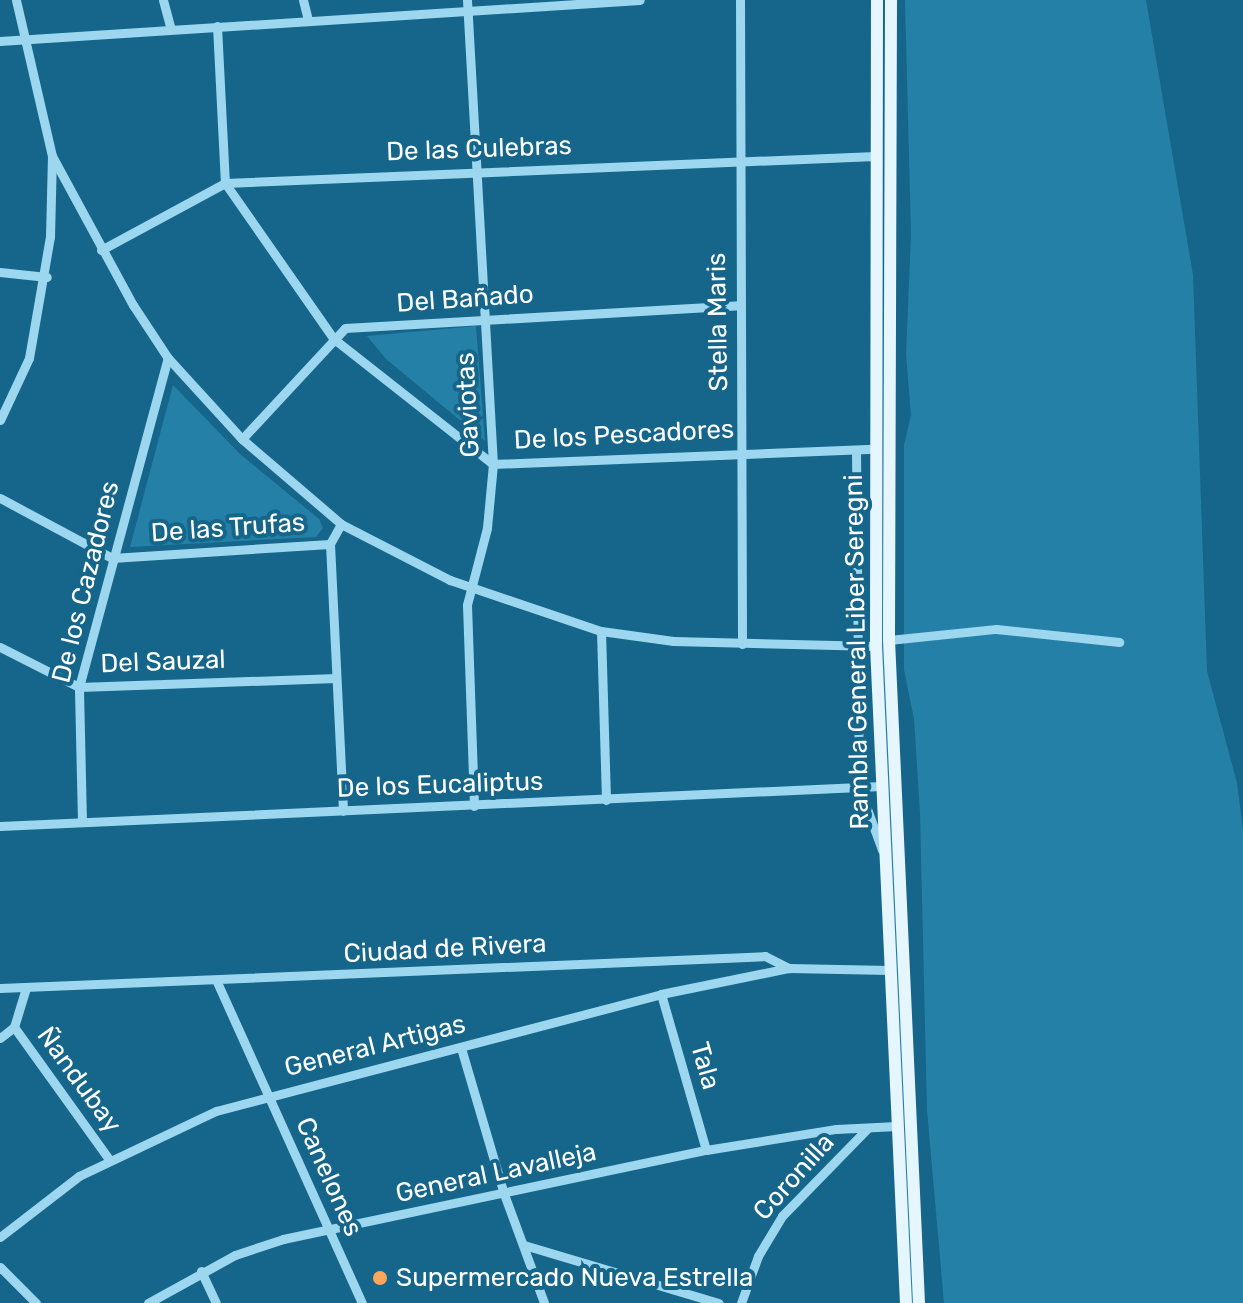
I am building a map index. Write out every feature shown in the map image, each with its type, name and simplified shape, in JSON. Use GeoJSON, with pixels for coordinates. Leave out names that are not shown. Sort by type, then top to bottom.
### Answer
{"type":"FeatureCollection","features":[{"type":"Feature","properties":{"kind":"main road","name":"Rambla General Liber Seregni"},"geometry":{"type":"LineString","coordinates":[[877,0],[876,646],[906,1303]]}},
{"type":"Feature","properties":{"kind":"main road","name":"Rambla General Liber Seregni"},"geometry":{"type":"LineString","coordinates":[[891,0],[889,640],[919,1303]]}},
{"type":"Feature","properties":{"kind":"street"},"geometry":{"type":"LineString","coordinates":[[16,0],[52,156],[101,250],[168,358],[242,439],[341,524],[470,588],[601,631],[742,644],[876,646]]}},
{"type":"Feature","properties":{"kind":"street"},"geometry":{"type":"LineString","coordinates":[[163,0],[171,29]]}},
{"type":"Feature","properties":{"kind":"street"},"geometry":{"type":"LineString","coordinates":[[303,0],[308,20]]}},
{"type":"Feature","properties":{"kind":"street"},"geometry":{"type":"LineString","coordinates":[[0,41],[308,20],[468,5],[640,0]]}},
{"type":"Feature","properties":{"kind":"street","name":"Stella Maris"},"geometry":{"type":"LineString","coordinates":[[740,0],[742,644]]}},
{"type":"Feature","properties":{"kind":"street","name":"Gaviotas"},"geometry":{"type":"LineString","coordinates":[[468,5],[493,464],[487,528],[470,588],[474,806]]}},
{"type":"Feature","properties":{"kind":"street"},"geometry":{"type":"LineString","coordinates":[[217,26],[225,183]]}},
{"type":"Feature","properties":{"kind":"street"},"geometry":{"type":"LineString","coordinates":[[0,420],[29,358],[47,277],[52,156]]}},
{"type":"Feature","properties":{"kind":"street","name":"De las Culebras"},"geometry":{"type":"LineString","coordinates":[[101,250],[225,183],[477,169],[875,156]]}},
{"type":"Feature","properties":{"kind":"street","name":"De los Pescadores"},"geometry":{"type":"LineString","coordinates":[[225,183],[334,339],[493,464],[741,451],[874,449]]}},
{"type":"Feature","properties":{"kind":"street"},"geometry":{"type":"LineString","coordinates":[[0,272],[47,277]]}},
{"type":"Feature","properties":{"kind":"street","name":"Del Bañado"},"geometry":{"type":"LineString","coordinates":[[242,439],[345,328],[739,305]]}},
{"type":"Feature","properties":{"kind":"street","name":"De los Cazadores"},"geometry":{"type":"LineString","coordinates":[[82,822],[79,687],[168,358]]}},
{"type":"Feature","properties":{"kind":"street"},"geometry":{"type":"LineString","coordinates":[[856,450],[859,787],[884,855]]}},
{"type":"Feature","properties":{"kind":"street"},"geometry":{"type":"LineString","coordinates":[[0,498],[112,558]]}},
{"type":"Feature","properties":{"kind":"street"},"geometry":{"type":"LineString","coordinates":[[341,524],[330,544],[343,811]]}},
{"type":"Feature","properties":{"kind":"street","name":"De las Trufas"},"geometry":{"type":"LineString","coordinates":[[112,558],[330,544]]}},
{"type":"Feature","properties":{"kind":"street"},"geometry":{"type":"LineString","coordinates":[[889,640],[996,629],[1119,642]]}},
{"type":"Feature","properties":{"kind":"street"},"geometry":{"type":"LineString","coordinates":[[601,631],[606,800]]}},
{"type":"Feature","properties":{"kind":"street","name":"Del Sauzal"},"geometry":{"type":"LineString","coordinates":[[0,647],[79,687],[336,678]]}},
{"type":"Feature","properties":{"kind":"street","name":"De los Eucaliptus"},"geometry":{"type":"LineString","coordinates":[[0,826],[881,786]]}},
{"type":"Feature","properties":{"kind":"street","name":"Ciudad de Rivera"},"geometry":{"type":"LineString","coordinates":[[0,988],[25,991],[765,956],[789,968],[889,970]]}},
{"type":"Feature","properties":{"kind":"street","name":"General Artigas"},"geometry":{"type":"LineString","coordinates":[[0,1237],[109,1159],[216,1111],[267,1095],[461,1048],[661,994],[789,968]]}},
{"type":"Feature","properties":{"kind":"street","name":"Canelones"},"geometry":{"type":"LineString","coordinates":[[217,982],[362,1303]]}},
{"type":"Feature","properties":{"kind":"street"},"geometry":{"type":"LineString","coordinates":[[0,1038],[14,1027],[25,991]]}},
{"type":"Feature","properties":{"kind":"street","name":"Tala"},"geometry":{"type":"LineString","coordinates":[[661,994],[706,1150]]}},
{"type":"Feature","properties":{"kind":"street","name":"Ñandubay"},"geometry":{"type":"LineString","coordinates":[[14,1027],[109,1159]]}},
{"type":"Feature","properties":{"kind":"street"},"geometry":{"type":"LineString","coordinates":[[461,1048],[504,1194],[544,1303]]}},
{"type":"Feature","properties":{"kind":"street","name":"General Lavalleja"},"geometry":{"type":"LineString","coordinates":[[148,1303],[201,1271],[283,1239],[706,1150],[820,1131],[897,1126]]}},
{"type":"Feature","properties":{"kind":"street","name":"Coronilla"},"geometry":{"type":"LineString","coordinates":[[741,1303],[758,1256],[782,1216],[867,1129]]}},
{"type":"Feature","properties":{"kind":"street"},"geometry":{"type":"LineString","coordinates":[[524,1245],[719,1303]]}},
{"type":"Feature","properties":{"kind":"street"},"geometry":{"type":"LineString","coordinates":[[0,1267],[36,1303]]}},
{"type":"Feature","properties":{"kind":"street"},"geometry":{"type":"LineString","coordinates":[[201,1271],[216,1303]]}},
{"type":"Feature","properties":{"kind":"shaded area"},"geometry":{"type":"Polygon","coordinates":[[[905,0],[1146,0],[1193,275],[1207,671],[1237,783],[1243,830],[1243,1303],[944,1303],[927,1110],[920,813],[914,719],[904,670],[904,445],[911,415],[906,355],[911,234],[905,0]]]}},
{"type":"Feature","properties":{"kind":"shaded area"},"geometry":{"type":"Polygon","coordinates":[[[882,68],[885,640],[914,1303],[910,1303],[880,640],[882,68]]]}},
{"type":"Feature","properties":{"kind":"shaded area"},"geometry":{"type":"Polygon","coordinates":[[[476,326],[485,441],[386,359],[367,336],[476,326]]]}},
{"type":"Feature","properties":{"kind":"shaded area"},"geometry":{"type":"Polygon","coordinates":[[[173,385],[240,454],[319,519],[323,528],[316,537],[130,547],[173,385]]]}},
{"type":"Feature","properties":{"kind":"place","name":"Supermercado Nueva Estrella"},"geometry":{"type":"Point","coordinates":[380,1278]}}]}
